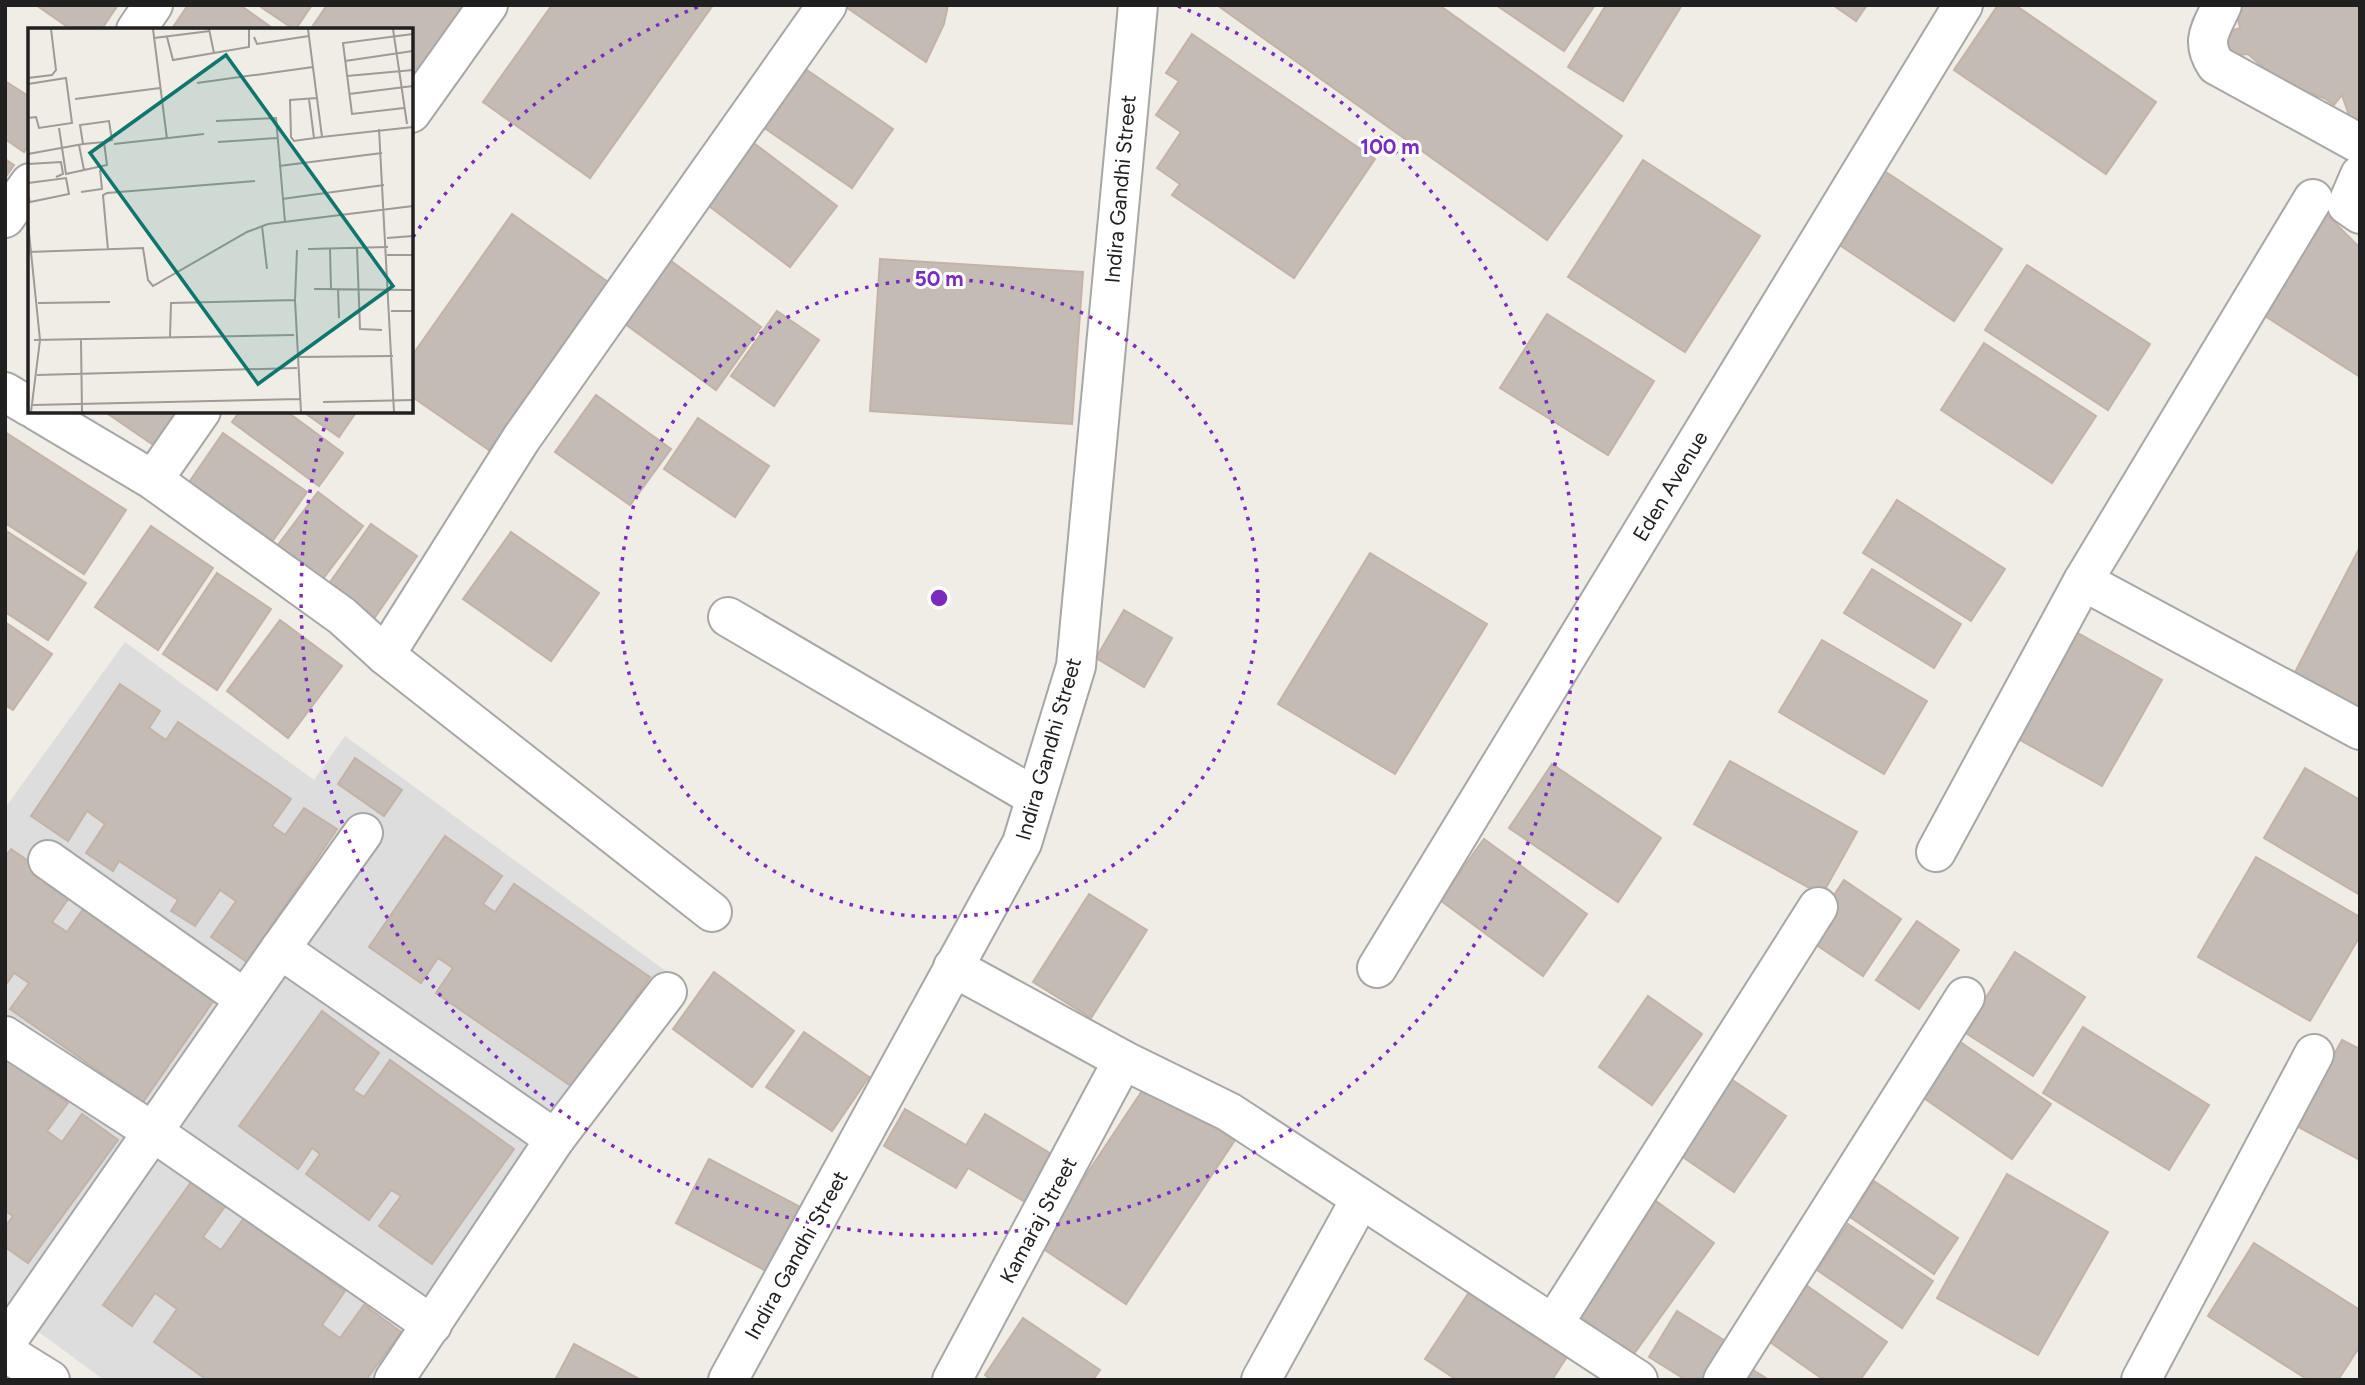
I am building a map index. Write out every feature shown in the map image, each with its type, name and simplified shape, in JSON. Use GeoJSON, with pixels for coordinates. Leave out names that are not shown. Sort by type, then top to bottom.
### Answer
{"type":"FeatureCollection","features":[{"type":"Feature","properties":{"kind":"street"},"geometry":{"type":"LineString","coordinates":[[137,28],[153,5]]}},
{"type":"Feature","properties":{"kind":"street"},"geometry":{"type":"LineString","coordinates":[[413,111],[488,5]]}},
{"type":"Feature","properties":{"kind":"street"},"geometry":{"type":"LineString","coordinates":[[385,655],[521,439],[827,5]]}},
{"type":"Feature","properties":{"kind":"street","name":"Indira Gandhi Street"},"geometry":{"type":"LineString","coordinates":[[728,1380],[1022,843],[1076,666],[1138,5]]}},
{"type":"Feature","properties":{"kind":"street","name":"Eden Avenue"},"geometry":{"type":"LineString","coordinates":[[1377,968],[1963,5]]}},
{"type":"Feature","properties":{"kind":"street"},"geometry":{"type":"LineString","coordinates":[[2222,5],[2206,40],[2208,53],[2216,65],[2360,144]]}},
{"type":"Feature","properties":{"kind":"street"},"geometry":{"type":"LineString","coordinates":[[2360,174],[2347,205],[2360,214]]}},
{"type":"Feature","properties":{"kind":"street"},"geometry":{"type":"LineString","coordinates":[[5,218],[28,186]]}},
{"type":"Feature","properties":{"kind":"street"},"geometry":{"type":"LineString","coordinates":[[1936,852],[2083,581],[2313,199]]}},
{"type":"Feature","properties":{"kind":"street"},"geometry":{"type":"LineString","coordinates":[[5,392],[28,406]]}},
{"type":"Feature","properties":{"kind":"street"},"geometry":{"type":"LineString","coordinates":[[40,413],[153,480],[342,616],[385,655],[712,912]]}},
{"type":"Feature","properties":{"kind":"street"},"geometry":{"type":"LineString","coordinates":[[153,480],[200,413]]}},
{"type":"Feature","properties":{"kind":"street"},"geometry":{"type":"LineString","coordinates":[[2083,581],[2360,730]]}},
{"type":"Feature","properties":{"kind":"street"},"geometry":{"type":"LineString","coordinates":[[728,617],[1035,797]]}},
{"type":"Feature","properties":{"kind":"street"},"geometry":{"type":"LineString","coordinates":[[5,1344],[363,833]]}},
{"type":"Feature","properties":{"kind":"street"},"geometry":{"type":"LineString","coordinates":[[48,860],[245,999]]}},
{"type":"Feature","properties":{"kind":"street"},"geometry":{"type":"LineString","coordinates":[[1554,1323],[1818,907]]}},
{"type":"Feature","properties":{"kind":"street"},"geometry":{"type":"LineString","coordinates":[[280,948],[555,1139]]}},
{"type":"Feature","properties":{"kind":"street"},"geometry":{"type":"LineString","coordinates":[[954,967],[1123,1060],[1229,1112],[1638,1380]]}},
{"type":"Feature","properties":{"kind":"street"},"geometry":{"type":"LineString","coordinates":[[394,1380],[555,1139],[667,992]]}},
{"type":"Feature","properties":{"kind":"street"},"geometry":{"type":"LineString","coordinates":[[1723,1380],[1965,997]]}},
{"type":"Feature","properties":{"kind":"street"},"geometry":{"type":"LineString","coordinates":[[5,1036],[153,1132],[432,1325]]}},
{"type":"Feature","properties":{"kind":"street"},"geometry":{"type":"LineString","coordinates":[[2141,1380],[2314,1054]]}},
{"type":"Feature","properties":{"kind":"street","name":"Kamaraj Street"},"geometry":{"type":"LineString","coordinates":[[952,1380],[1123,1060]]}},
{"type":"Feature","properties":{"kind":"street"},"geometry":{"type":"LineString","coordinates":[[1261,1380],[1360,1200]]}},
{"type":"Feature","properties":{"kind":"street"},"geometry":{"type":"LineString","coordinates":[[5,1352],[50,1380]]}},
{"type":"Feature","properties":{"kind":"shaded area"},"geometry":{"type":"Polygon","coordinates":[[[125,642],[314,780],[345,736],[678,980],[401,1380],[104,1380],[5,1307],[5,808],[125,642]]]}},
{"type":"Feature","properties":{"kind":"building"},"geometry":{"type":"Polygon","coordinates":[[[36,5],[118,5],[102,28],[69,28],[36,5]]]}},
{"type":"Feature","properties":{"kind":"building"},"geometry":{"type":"Polygon","coordinates":[[[188,5],[240,5],[272,28],[172,28],[188,5]]]}},
{"type":"Feature","properties":{"kind":"building"},"geometry":{"type":"Polygon","coordinates":[[[258,5],[312,5],[296,28],[292,28],[258,5]]]}},
{"type":"Feature","properties":{"kind":"building"},"geometry":{"type":"Polygon","coordinates":[[[327,5],[465,5],[413,80],[413,28],[311,28],[327,5]]]}},
{"type":"Feature","properties":{"kind":"building"},"geometry":{"type":"Polygon","coordinates":[[[552,5],[713,5],[590,178],[483,102],[552,5]]]}},
{"type":"Feature","properties":{"kind":"building"},"geometry":{"type":"Polygon","coordinates":[[[843,5],[948,5],[944,24],[926,62],[843,5]]]}},
{"type":"Feature","properties":{"kind":"building"},"geometry":{"type":"Polygon","coordinates":[[[1217,5],[1439,5],[1622,136],[1547,240],[1217,5]]]}},
{"type":"Feature","properties":{"kind":"building"},"geometry":{"type":"Polygon","coordinates":[[[1496,5],[1595,5],[1564,51],[1496,5]]]}},
{"type":"Feature","properties":{"kind":"building"},"geometry":{"type":"Polygon","coordinates":[[[1606,5],[1682,5],[1623,101],[1568,67],[1606,5]]]}},
{"type":"Feature","properties":{"kind":"building"},"geometry":{"type":"Polygon","coordinates":[[[1833,5],[1867,5],[1856,21],[1833,5]]]}},
{"type":"Feature","properties":{"kind":"building"},"geometry":{"type":"Polygon","coordinates":[[[1998,5],[2015,5],[2156,102],[2106,174],[1954,70],[1998,5]]]}},
{"type":"Feature","properties":{"kind":"building"},"geometry":{"type":"Polygon","coordinates":[[[2235,5],[2360,5],[2360,118],[2351,121],[2342,95],[2334,105],[2324,98],[2282,84],[2248,54],[2223,56],[2217,35],[2240,28],[2235,5]]]}},
{"type":"Feature","properties":{"kind":"building"},"geometry":{"type":"Polygon","coordinates":[[[1192,34],[1375,159],[1294,278],[1172,195],[1180,184],[1157,168],[1181,132],[1156,115],[1179,81],[1166,73],[1192,34]]]}},
{"type":"Feature","properties":{"kind":"building"},"geometry":{"type":"Polygon","coordinates":[[[804,68],[893,129],[852,188],[763,127],[804,68]]]}},
{"type":"Feature","properties":{"kind":"building"},"geometry":{"type":"Polygon","coordinates":[[[5,81],[28,96],[28,146],[24,152],[5,139],[5,81]]]}},
{"type":"Feature","properties":{"kind":"building"},"geometry":{"type":"Polygon","coordinates":[[[747,138],[837,206],[790,267],[701,200],[747,138]]]}},
{"type":"Feature","properties":{"kind":"building"},"geometry":{"type":"Polygon","coordinates":[[[5,159],[14,165],[5,178],[5,159]]]}},
{"type":"Feature","properties":{"kind":"building"},"geometry":{"type":"Polygon","coordinates":[[[1643,160],[1760,236],[1685,352],[1568,277],[1643,160]]]}},
{"type":"Feature","properties":{"kind":"building"},"geometry":{"type":"Polygon","coordinates":[[[1883,170],[2002,249],[1954,321],[1835,242],[1883,170]]]}},
{"type":"Feature","properties":{"kind":"building"},"geometry":{"type":"Polygon","coordinates":[[[2317,205],[2360,248],[2360,377],[2251,307],[2317,205]]]}},
{"type":"Feature","properties":{"kind":"building"},"geometry":{"type":"Polygon","coordinates":[[[512,214],[608,282],[489,450],[413,397],[413,354],[512,214]]]}},
{"type":"Feature","properties":{"kind":"building"},"geometry":{"type":"Polygon","coordinates":[[[667,258],[761,327],[716,390],[621,321],[667,258]]]}},
{"type":"Feature","properties":{"kind":"building"},"geometry":{"type":"Polygon","coordinates":[[[880,259],[1083,272],[1072,424],[870,411],[880,259]]]}},
{"type":"Feature","properties":{"kind":"building"},"geometry":{"type":"Polygon","coordinates":[[[2027,265],[2150,344],[2108,410],[1985,330],[2027,265]]]}},
{"type":"Feature","properties":{"kind":"building"},"geometry":{"type":"Polygon","coordinates":[[[777,311],[819,340],[774,406],[731,376],[777,311]]]}},
{"type":"Feature","properties":{"kind":"building"},"geometry":{"type":"Polygon","coordinates":[[[1547,314],[1654,381],[1608,455],[1500,388],[1547,314]]]}},
{"type":"Feature","properties":{"kind":"building"},"geometry":{"type":"Polygon","coordinates":[[[1984,343],[2096,416],[2052,483],[1941,410],[1984,343]]]}},
{"type":"Feature","properties":{"kind":"building"},"geometry":{"type":"Polygon","coordinates":[[[596,395],[671,449],[630,505],[555,452],[596,395]]]}},
{"type":"Feature","properties":{"kind":"building"},"geometry":{"type":"Polygon","coordinates":[[[109,413],[178,413],[155,446],[109,413]]]}},
{"type":"Feature","properties":{"kind":"building"},"geometry":{"type":"Polygon","coordinates":[[[239,413],[289,413],[343,453],[319,486],[232,422],[239,413]]]}},
{"type":"Feature","properties":{"kind":"building"},"geometry":{"type":"Polygon","coordinates":[[[305,413],[356,413],[339,437],[305,413]]]}},
{"type":"Feature","properties":{"kind":"building"},"geometry":{"type":"Polygon","coordinates":[[[698,418],[769,466],[735,517],[664,469],[698,418]]]}},
{"type":"Feature","properties":{"kind":"building"},"geometry":{"type":"Polygon","coordinates":[[[5,432],[126,510],[84,574],[5,523],[5,432]]]}},
{"type":"Feature","properties":{"kind":"building"},"geometry":{"type":"Polygon","coordinates":[[[223,433],[307,492],[267,549],[183,491],[223,433]]]}},
{"type":"Feature","properties":{"kind":"building"},"geometry":{"type":"Polygon","coordinates":[[[318,492],[363,526],[316,588],[271,554],[318,492]]]}},
{"type":"Feature","properties":{"kind":"building"},"geometry":{"type":"Polygon","coordinates":[[[1897,500],[2005,569],[1971,621],[1863,553],[1897,500]]]}},
{"type":"Feature","properties":{"kind":"building"},"geometry":{"type":"Polygon","coordinates":[[[371,524],[417,556],[373,620],[326,588],[371,524]]]}},
{"type":"Feature","properties":{"kind":"building"},"geometry":{"type":"Polygon","coordinates":[[[151,526],[213,568],[158,650],[95,607],[151,526]]]}},
{"type":"Feature","properties":{"kind":"building"},"geometry":{"type":"Polygon","coordinates":[[[5,530],[86,583],[48,640],[5,612],[5,530]]]}},
{"type":"Feature","properties":{"kind":"building"},"geometry":{"type":"Polygon","coordinates":[[[511,532],[599,593],[551,661],[463,599],[511,532]]]}},
{"type":"Feature","properties":{"kind":"building"},"geometry":{"type":"Polygon","coordinates":[[[2360,547],[2360,710],[2293,676],[2360,547]]]}},
{"type":"Feature","properties":{"kind":"building"},"geometry":{"type":"Polygon","coordinates":[[[1370,553],[1487,624],[1395,774],[1278,704],[1370,553]]]}},
{"type":"Feature","properties":{"kind":"building"},"geometry":{"type":"Polygon","coordinates":[[[1872,569],[1961,624],[1934,668],[1844,613],[1872,569]]]}},
{"type":"Feature","properties":{"kind":"building"},"geometry":{"type":"Polygon","coordinates":[[[217,573],[271,609],[217,690],[163,654],[217,573]]]}},
{"type":"Feature","properties":{"kind":"building"},"geometry":{"type":"Polygon","coordinates":[[[1124,610],[1172,638],[1144,687],[1096,658],[1124,610]]]}},
{"type":"Feature","properties":{"kind":"building"},"geometry":{"type":"Polygon","coordinates":[[[280,620],[342,666],[288,738],[227,691],[280,620]]]}},
{"type":"Feature","properties":{"kind":"building"},"geometry":{"type":"Polygon","coordinates":[[[5,622],[52,654],[13,710],[5,705],[5,622]]]}},
{"type":"Feature","properties":{"kind":"building"},"geometry":{"type":"Polygon","coordinates":[[[2076,632],[2162,680],[2102,786],[2013,736],[2076,632]]]}},
{"type":"Feature","properties":{"kind":"building"},"geometry":{"type":"Polygon","coordinates":[[[1822,640],[1927,701],[1884,774],[1779,712],[1822,640]]]}},
{"type":"Feature","properties":{"kind":"building"},"geometry":{"type":"Polygon","coordinates":[[[120,684],[160,711],[149,728],[166,740],[178,722],[291,799],[272,826],[285,835],[304,808],[337,829],[247,962],[211,937],[236,901],[220,890],[195,926],[171,911],[178,900],[119,861],[113,871],[86,853],[105,824],[87,811],[68,841],[31,816],[120,684]]]}},
{"type":"Feature","properties":{"kind":"building"},"geometry":{"type":"Polygon","coordinates":[[[355,758],[402,790],[384,816],[338,784],[355,758]]]}},
{"type":"Feature","properties":{"kind":"building"},"geometry":{"type":"Polygon","coordinates":[[[1730,761],[1857,832],[1822,895],[1694,824],[1730,761]]]}},
{"type":"Feature","properties":{"kind":"building"},"geometry":{"type":"Polygon","coordinates":[[[1552,764],[1661,838],[1618,902],[1509,828],[1552,764]]]}},
{"type":"Feature","properties":{"kind":"building"},"geometry":{"type":"Polygon","coordinates":[[[2305,768],[2360,800],[2360,895],[2264,838],[2305,768]]]}},
{"type":"Feature","properties":{"kind":"building"},"geometry":{"type":"Polygon","coordinates":[[[445,836],[502,876],[483,904],[495,912],[514,884],[650,977],[574,1088],[436,993],[453,968],[438,958],[421,983],[369,947],[445,836]]]}},
{"type":"Feature","properties":{"kind":"building"},"geometry":{"type":"Polygon","coordinates":[[[1484,839],[1587,914],[1543,976],[1440,900],[1484,839]]]}},
{"type":"Feature","properties":{"kind":"building"},"geometry":{"type":"Polygon","coordinates":[[[11,849],[73,892],[52,922],[67,932],[88,902],[219,993],[143,1102],[10,1009],[29,983],[14,973],[5,986],[5,857],[11,849]]]}},
{"type":"Feature","properties":{"kind":"building"},"geometry":{"type":"Polygon","coordinates":[[[2256,857],[2360,917],[2360,936],[2310,1021],[2198,957],[2256,857]]]}},
{"type":"Feature","properties":{"kind":"building"},"geometry":{"type":"Polygon","coordinates":[[[1844,880],[1901,919],[1863,976],[1806,938],[1844,880]]]}},
{"type":"Feature","properties":{"kind":"building"},"geometry":{"type":"Polygon","coordinates":[[[1089,894],[1147,930],[1091,1018],[1033,982],[1089,894]]]}},
{"type":"Feature","properties":{"kind":"building"},"geometry":{"type":"Polygon","coordinates":[[[1917,921],[1959,950],[1919,1009],[1876,980],[1917,921]]]}},
{"type":"Feature","properties":{"kind":"building"},"geometry":{"type":"Polygon","coordinates":[[[2015,952],[2085,997],[2033,1076],[1964,1032],[2015,952]]]}},
{"type":"Feature","properties":{"kind":"building"},"geometry":{"type":"Polygon","coordinates":[[[714,972],[794,1031],[752,1087],[673,1029],[714,972]]]}},
{"type":"Feature","properties":{"kind":"building"},"geometry":{"type":"Polygon","coordinates":[[[1648,996],[1702,1034],[1652,1105],[1599,1067],[1648,996]]]}},
{"type":"Feature","properties":{"kind":"building"},"geometry":{"type":"Polygon","coordinates":[[[322,1011],[379,1053],[353,1090],[364,1097],[390,1060],[514,1149],[432,1264],[379,1226],[401,1196],[391,1190],[369,1220],[306,1174],[320,1154],[312,1148],[298,1169],[239,1126],[322,1011]]]}},
{"type":"Feature","properties":{"kind":"building"},"geometry":{"type":"Polygon","coordinates":[[[2083,1027],[2209,1105],[2169,1170],[2043,1093],[2083,1027]]]}},
{"type":"Feature","properties":{"kind":"building"},"geometry":{"type":"Polygon","coordinates":[[[804,1032],[869,1077],[832,1131],[766,1087],[804,1032]]]}},
{"type":"Feature","properties":{"kind":"building"},"geometry":{"type":"Polygon","coordinates":[[[1956,1039],[2051,1104],[2012,1159],[1918,1094],[1956,1039]]]}},
{"type":"Feature","properties":{"kind":"building"},"geometry":{"type":"Polygon","coordinates":[[[2342,1040],[2360,1049],[2360,1160],[2295,1125],[2342,1040]]]}},
{"type":"Feature","properties":{"kind":"building"},"geometry":{"type":"Polygon","coordinates":[[[5,1058],[68,1103],[47,1131],[62,1142],[82,1114],[118,1140],[28,1263],[5,1247],[5,1227],[13,1216],[5,1211],[5,1058]]]}},
{"type":"Feature","properties":{"kind":"building"},"geometry":{"type":"Polygon","coordinates":[[[1728,1077],[1786,1116],[1734,1192],[1677,1153],[1728,1077]]]}},
{"type":"Feature","properties":{"kind":"building"},"geometry":{"type":"Polygon","coordinates":[[[1148,1082],[1235,1140],[1126,1304],[1039,1246],[1148,1082]]]}},
{"type":"Feature","properties":{"kind":"building"},"geometry":{"type":"Polygon","coordinates":[[[905,1109],[966,1145],[985,1114],[1053,1155],[1025,1202],[968,1168],[956,1188],[884,1146],[905,1109]]]}},
{"type":"Feature","properties":{"kind":"building"},"geometry":{"type":"Polygon","coordinates":[[[709,1159],[802,1208],[768,1272],[676,1223],[709,1159]]]}},
{"type":"Feature","properties":{"kind":"building"},"geometry":{"type":"Polygon","coordinates":[[[2007,1174],[2108,1232],[2038,1355],[1937,1298],[2007,1174]]]}},
{"type":"Feature","properties":{"kind":"building"},"geometry":{"type":"Polygon","coordinates":[[[192,1181],[226,1205],[203,1237],[221,1250],[244,1218],[345,1291],[322,1325],[340,1338],[364,1305],[401,1332],[366,1380],[207,1380],[154,1342],[177,1309],[155,1293],[132,1326],[103,1305],[192,1181]]]}},
{"type":"Feature","properties":{"kind":"building"},"geometry":{"type":"Polygon","coordinates":[[[1874,1181],[1958,1238],[1934,1274],[1850,1217],[1874,1181]]]}},
{"type":"Feature","properties":{"kind":"building"},"geometry":{"type":"Polygon","coordinates":[[[1656,1201],[1714,1243],[1633,1355],[1576,1313],[1656,1201]]]}},
{"type":"Feature","properties":{"kind":"building"},"geometry":{"type":"Polygon","coordinates":[[[1848,1224],[1933,1281],[1902,1328],[1817,1270],[1848,1224]]]}},
{"type":"Feature","properties":{"kind":"building"},"geometry":{"type":"Polygon","coordinates":[[[2254,1243],[2360,1310],[2360,1346],[2338,1380],[2308,1380],[2208,1316],[2254,1243]]]}},
{"type":"Feature","properties":{"kind":"building"},"geometry":{"type":"Polygon","coordinates":[[[1806,1285],[1887,1342],[1860,1380],[1824,1380],[1767,1340],[1806,1285]]]}},
{"type":"Feature","properties":{"kind":"building"},"geometry":{"type":"Polygon","coordinates":[[[1470,1291],[1568,1355],[1552,1380],[1457,1380],[1425,1359],[1470,1291]]]}},
{"type":"Feature","properties":{"kind":"building"},"geometry":{"type":"Polygon","coordinates":[[[1677,1311],[1737,1348],[1718,1380],[1686,1380],[1649,1357],[1677,1311]]]}},
{"type":"Feature","properties":{"kind":"building"},"geometry":{"type":"Polygon","coordinates":[[[1023,1318],[1100,1370],[1093,1380],[991,1380],[985,1375],[1023,1318]]]}},
{"type":"Feature","properties":{"kind":"building"},"geometry":{"type":"Polygon","coordinates":[[[574,1344],[641,1380],[555,1380],[574,1344]]]}},
{"type":"Feature","properties":{"kind":"building"},"geometry":{"type":"Polygon","coordinates":[[[1750,1368],[1769,1380],[1742,1380],[1750,1368]]]}}]}
